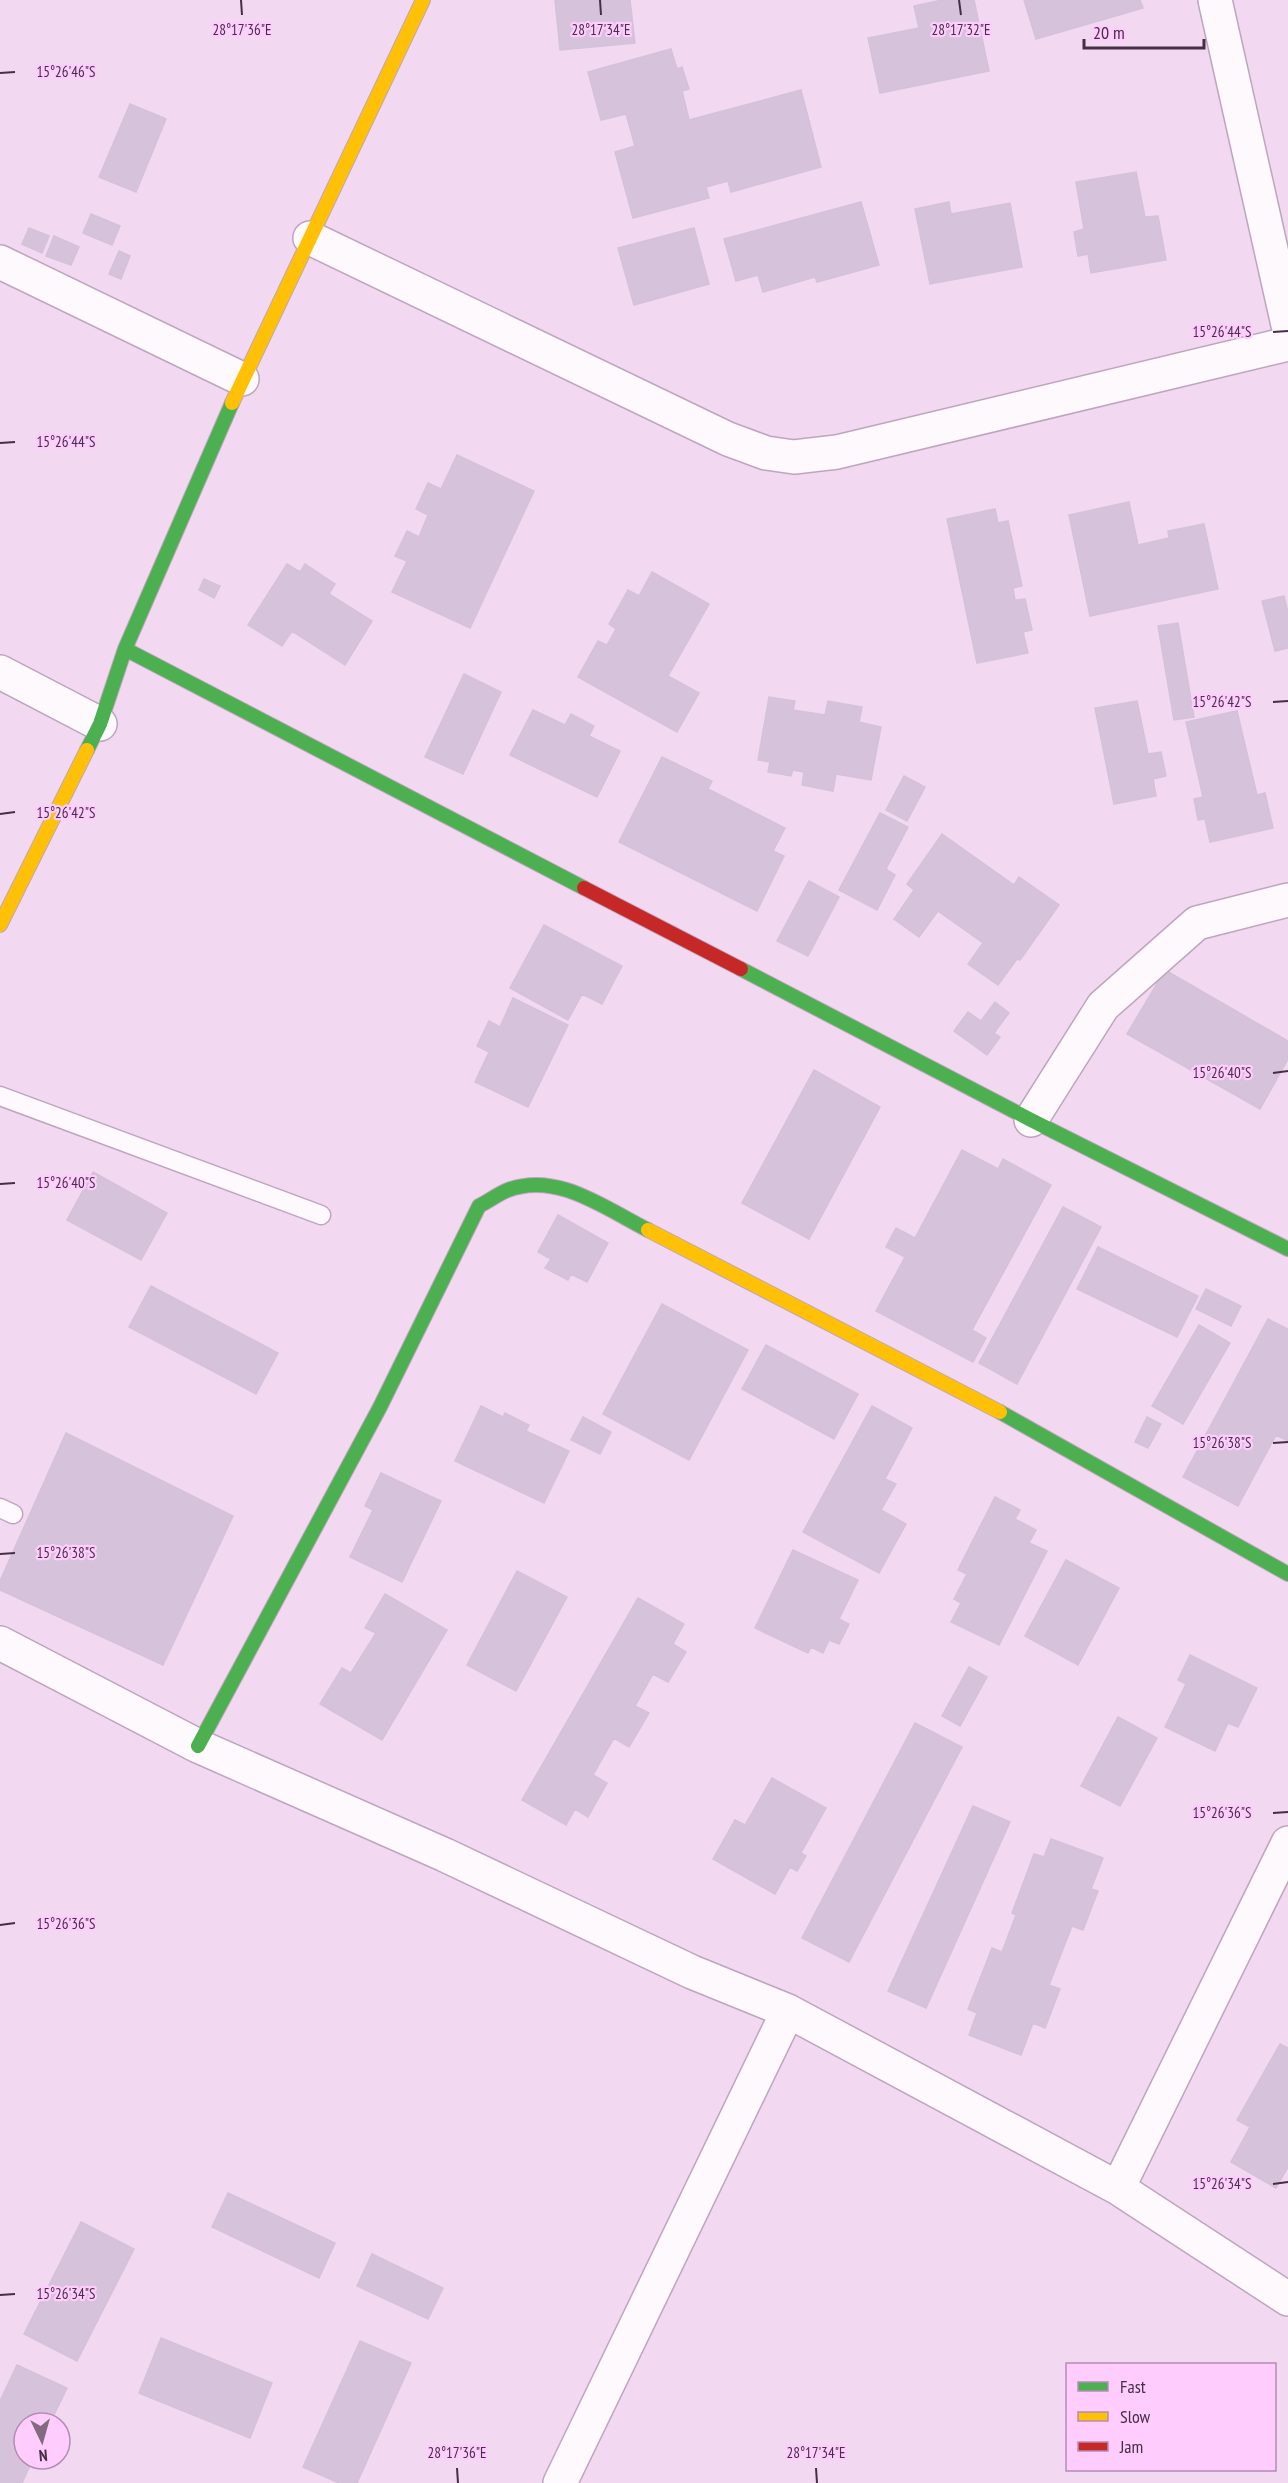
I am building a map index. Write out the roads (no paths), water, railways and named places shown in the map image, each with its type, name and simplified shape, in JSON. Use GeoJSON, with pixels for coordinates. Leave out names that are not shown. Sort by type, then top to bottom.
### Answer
{"type":"FeatureCollection","features":[{"type":"Feature","properties":{"kind":"street"},"geometry":{"type":"LineString","coordinates":[[0,925],[100,724],[125,649],[242,379],[423,0]]}},
{"type":"Feature","properties":{"kind":"street"},"geometry":{"type":"LineString","coordinates":[[1215,0],[1288,325]]}},
{"type":"Feature","properties":{"kind":"street"},"geometry":{"type":"LineString","coordinates":[[310,238],[728,439],[766,453],[794,458],[837,452],[1288,344]]}},
{"type":"Feature","properties":{"kind":"street"},"geometry":{"type":"LineString","coordinates":[[0,262],[242,379]]}},
{"type":"Feature","properties":{"kind":"street"},"geometry":{"type":"LineString","coordinates":[[125,649],[1031,1120],[1288,1249]]}},
{"type":"Feature","properties":{"kind":"street"},"geometry":{"type":"LineString","coordinates":[[0,672],[100,724]]}},
{"type":"Feature","properties":{"kind":"street"},"geometry":{"type":"LineString","coordinates":[[1031,1120],[1103,1006],[1197,923],[1288,900]]}},
{"type":"Feature","properties":{"kind":"street"},"geometry":{"type":"LineString","coordinates":[[198,1746],[380,1407],[478,1206],[509,1190],[539,1184],[570,1190],[1035,1430],[1288,1574]]}},
{"type":"Feature","properties":{"kind":"street"},"geometry":{"type":"LineString","coordinates":[[0,1643],[198,1746],[445,1855],[692,1972],[788,2011],[1118,2188],[1288,2299]]}},
{"type":"Feature","properties":{"kind":"street"},"geometry":{"type":"LineString","coordinates":[[1118,2188],[1288,1844]]}},
{"type":"Feature","properties":{"kind":"street"},"geometry":{"type":"LineString","coordinates":[[560,2483],[788,2011]]}},
{"type":"Feature","properties":{"kind":"lane"},"geometry":{"type":"LineString","coordinates":[[0,1096],[321,1215]]}}]}
